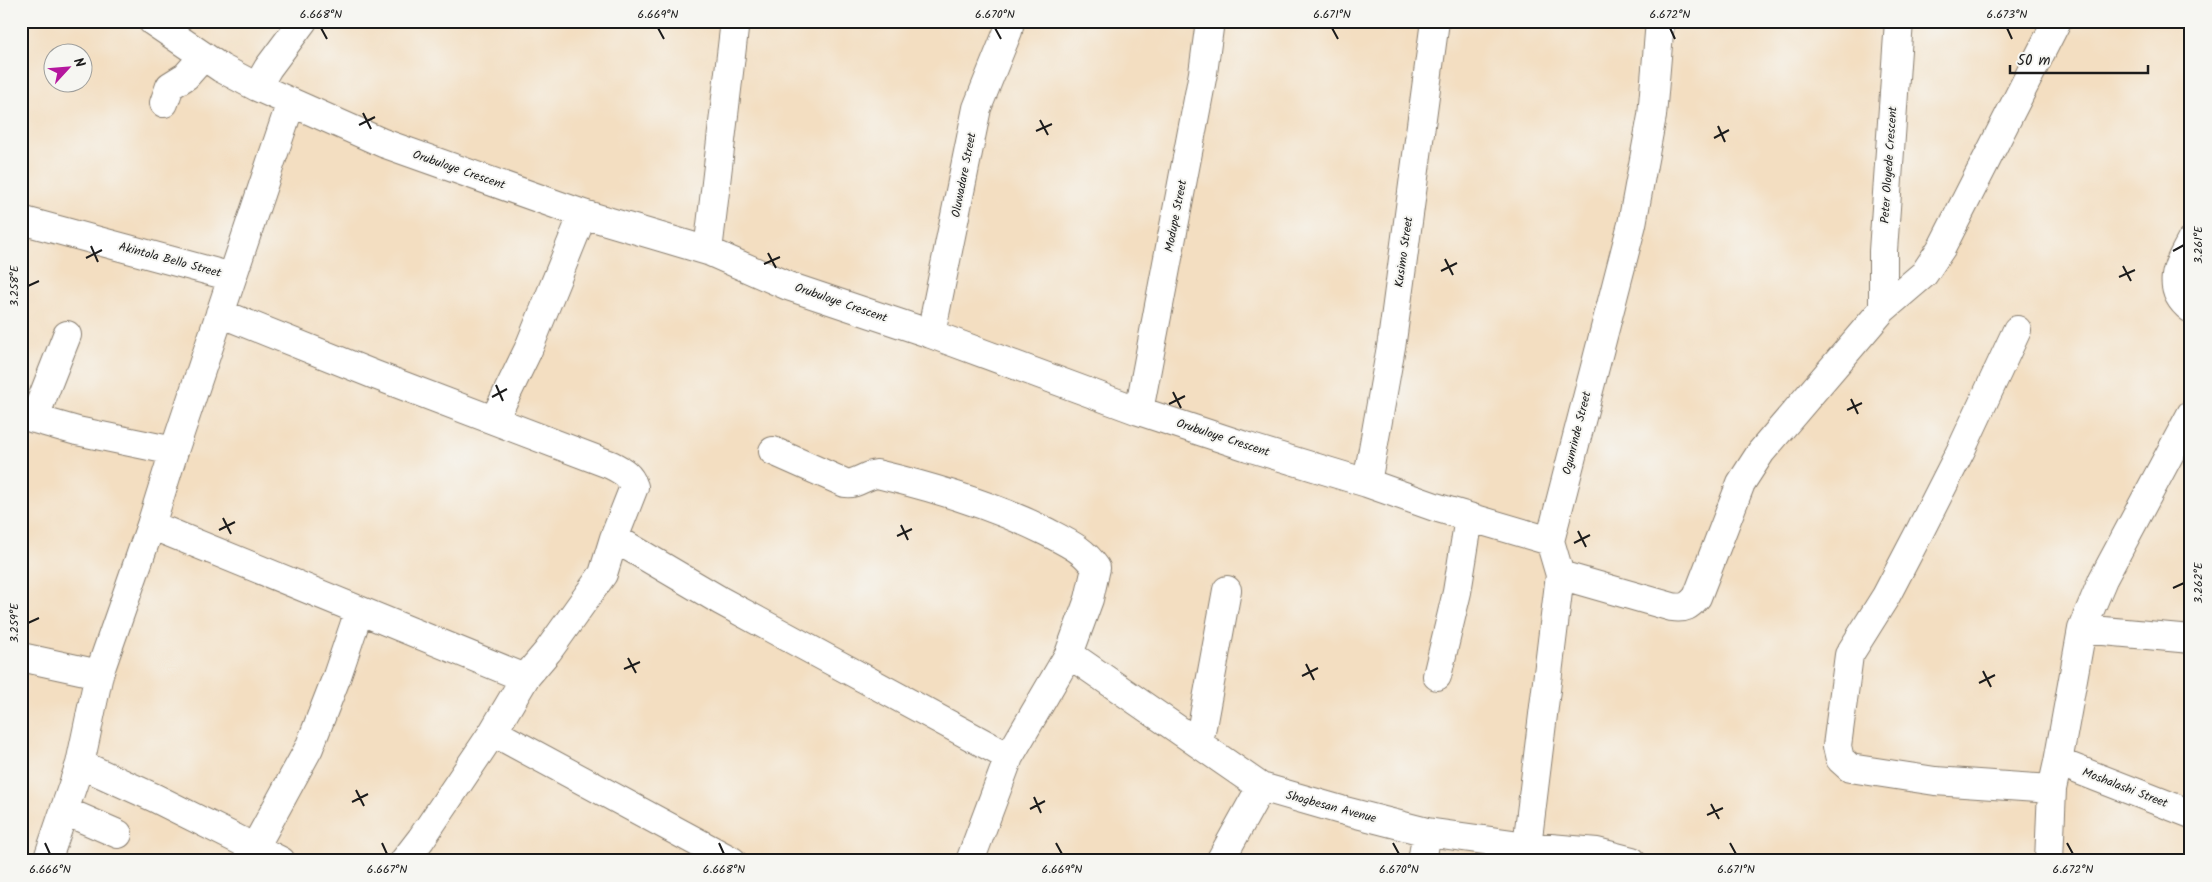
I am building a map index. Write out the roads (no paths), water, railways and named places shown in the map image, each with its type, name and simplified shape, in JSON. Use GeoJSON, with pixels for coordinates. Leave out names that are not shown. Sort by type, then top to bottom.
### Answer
{"type":"FeatureCollection","features":[{"type":"Feature","properties":{"kind":"street","name":"Orubuloye Crescent"},"geometry":{"type":"LineString","coordinates":[[152,21],[204,57],[257,87],[383,143],[583,214],[708,251],[788,286],[931,334],[1139,410],[1248,447],[1367,483],[1469,518],[1550,541]]}},
{"type":"Feature","properties":{"kind":"street"},"geometry":{"type":"LineString","coordinates":[[257,87],[268,68],[303,21]]}},
{"type":"Feature","properties":{"kind":"street"},"geometry":{"type":"LineString","coordinates":[[708,251],[736,21]]}},
{"type":"Feature","properties":{"kind":"street","name":"Oluwadare Street"},"geometry":{"type":"LineString","coordinates":[[931,334],[977,108],[1008,31],[1010,21]]}},
{"type":"Feature","properties":{"kind":"street","name":"Modupe Street"},"geometry":{"type":"LineString","coordinates":[[1139,410],[1203,73],[1210,21]]}},
{"type":"Feature","properties":{"kind":"street","name":"Kusimo Street"},"geometry":{"type":"LineString","coordinates":[[1367,483],[1392,341],[1435,21]]}},
{"type":"Feature","properties":{"kind":"street","name":"Ogunrinde Street"},"geometry":{"type":"LineString","coordinates":[[1550,541],[1632,224],[1652,116],[1660,21]]}},
{"type":"Feature","properties":{"kind":"street","name":"Peter Oloyede Crescent"},"geometry":{"type":"LineString","coordinates":[[1883,310],[1883,250],[1899,21]]}},
{"type":"Feature","properties":{"kind":"street"},"geometry":{"type":"LineString","coordinates":[[1560,575],[1672,607],[1681,608],[1689,606],[1697,597],[1741,483],[1761,452],[1883,310],[1924,274],[1942,247],[2057,21]]}},
{"type":"Feature","properties":{"kind":"street"},"geometry":{"type":"LineString","coordinates":[[164,102],[170,86],[186,76],[204,57]]}},
{"type":"Feature","properties":{"kind":"street"},"geometry":{"type":"LineString","coordinates":[[47,861],[80,764],[99,674],[151,525],[291,102]]}},
{"type":"Feature","properties":{"kind":"street"},"geometry":{"type":"LineString","coordinates":[[494,420],[528,350],[583,214]]}},
{"type":"Feature","properties":{"kind":"street","name":"Akintola Bello Street"},"geometry":{"type":"LineString","coordinates":[[21,220],[232,277]]}},
{"type":"Feature","properties":{"kind":"street"},"geometry":{"type":"LineString","coordinates":[[2191,241],[2181,259],[2174,282],[2179,296],[2191,308]]}},
{"type":"Feature","properties":{"kind":"street"},"geometry":{"type":"LineString","coordinates":[[220,313],[375,375],[611,465],[631,478],[634,487],[614,538],[603,574],[548,651],[525,678],[493,732],[404,861]]}},
{"type":"Feature","properties":{"kind":"street"},"geometry":{"type":"LineString","coordinates":[[2017,330],[1961,450],[1886,596],[1849,655],[1838,746],[1840,759],[1850,768],[1935,780],[2052,789]]}},
{"type":"Feature","properties":{"kind":"street"},"geometry":{"type":"LineString","coordinates":[[67,335],[28,417],[77,431],[174,451]]}},
{"type":"Feature","properties":{"kind":"street"},"geometry":{"type":"LineString","coordinates":[[2049,861],[2052,789],[2082,629],[2103,579],[2191,414]]}},
{"type":"Feature","properties":{"kind":"street"},"geometry":{"type":"LineString","coordinates":[[774,451],[845,483],[854,483],[877,474],[947,492],[1012,514],[1075,546],[1088,555],[1096,568],[1088,599],[1069,654],[1009,757],[970,861]]}},
{"type":"Feature","properties":{"kind":"street"},"geometry":{"type":"LineString","coordinates":[[1437,676],[1457,592],[1469,518]]}},
{"type":"Feature","properties":{"kind":"street"},"geometry":{"type":"LineString","coordinates":[[151,525],[525,678]]}},
{"type":"Feature","properties":{"kind":"street"},"geometry":{"type":"LineString","coordinates":[[614,538],[721,601],[1009,757]]}},
{"type":"Feature","properties":{"kind":"street"},"geometry":{"type":"LineString","coordinates":[[1527,846],[1560,575],[1550,541]]}},
{"type":"Feature","properties":{"kind":"street"},"geometry":{"type":"LineString","coordinates":[[1199,743],[1226,590]]}},
{"type":"Feature","properties":{"kind":"street"},"geometry":{"type":"LineString","coordinates":[[255,847],[308,748],[337,676],[359,611]]}},
{"type":"Feature","properties":{"kind":"street"},"geometry":{"type":"LineString","coordinates":[[2082,629],[2191,639]]}},
{"type":"Feature","properties":{"kind":"street","name":"Shogbesan Avenue"},"geometry":{"type":"LineString","coordinates":[[1069,654],[1261,787],[1427,832],[1527,846],[1597,852],[1632,861]]}},
{"type":"Feature","properties":{"kind":"street"},"geometry":{"type":"LineString","coordinates":[[21,657],[99,674]]}},
{"type":"Feature","properties":{"kind":"street"},"geometry":{"type":"LineString","coordinates":[[493,732],[732,861]]}},
{"type":"Feature","properties":{"kind":"street","name":"Moshalashi Street"},"geometry":{"type":"LineString","coordinates":[[2058,762],[2191,814]]}},
{"type":"Feature","properties":{"kind":"street"},"geometry":{"type":"LineString","coordinates":[[80,764],[155,798],[281,861]]}},
{"type":"Feature","properties":{"kind":"street"},"geometry":{"type":"LineString","coordinates":[[1220,861],[1261,787]]}},
{"type":"Feature","properties":{"kind":"street"},"geometry":{"type":"LineString","coordinates":[[65,811],[118,834]]}},
{"type":"Feature","properties":{"kind":"street"},"geometry":{"type":"LineString","coordinates":[[1422,861],[1427,832]]}}]}
